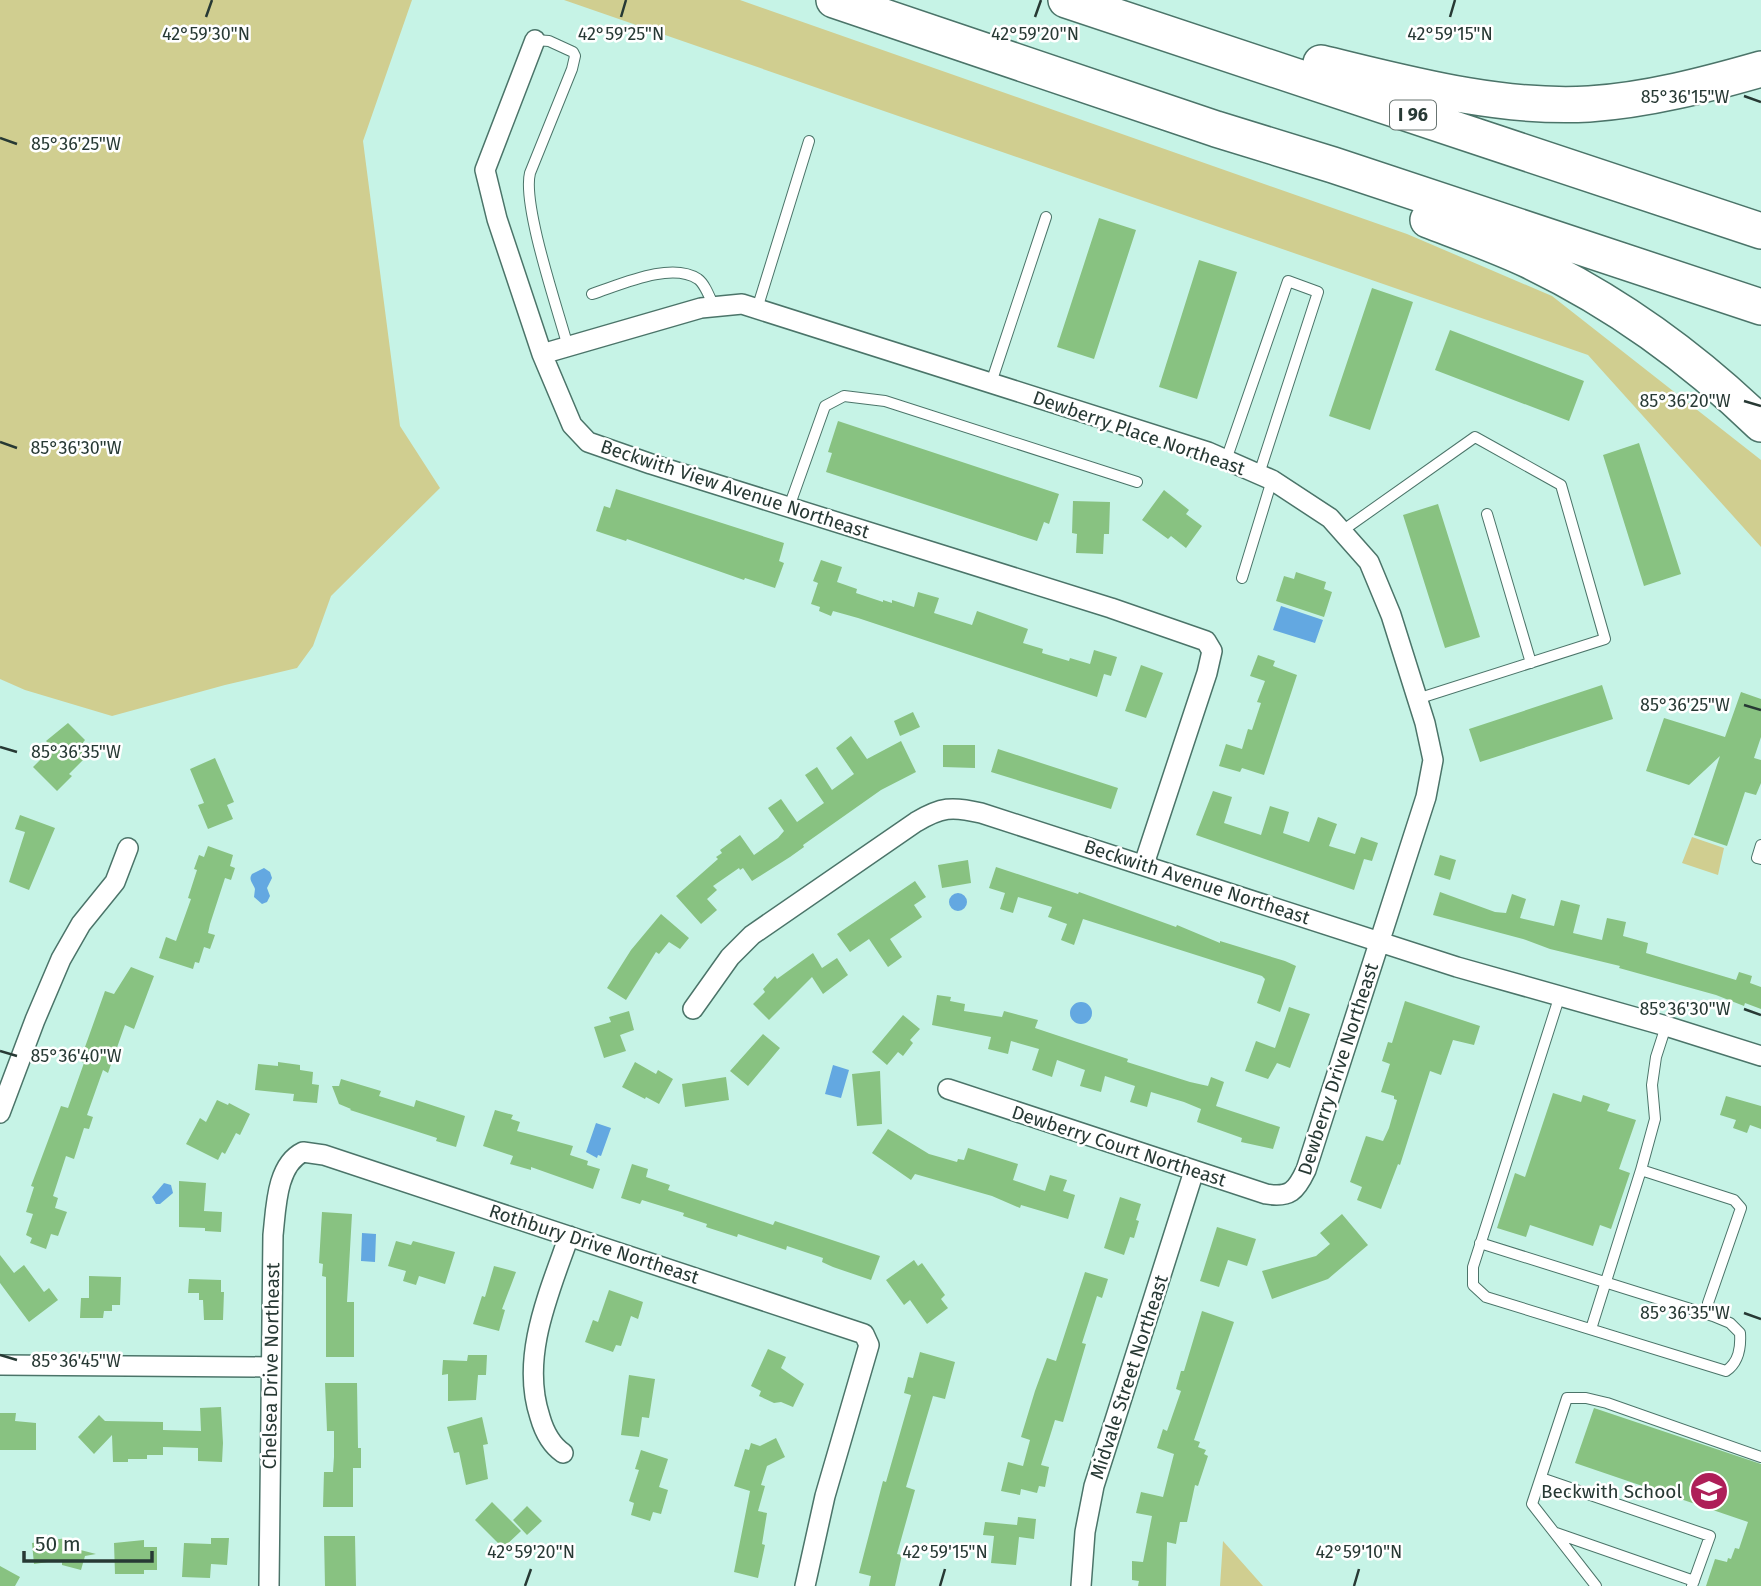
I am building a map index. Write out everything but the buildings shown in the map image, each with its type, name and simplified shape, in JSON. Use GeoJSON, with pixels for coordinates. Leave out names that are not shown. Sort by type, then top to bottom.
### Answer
{"type":"FeatureCollection","features":[{"type":"Feature","properties":{"kind":"highway"},"geometry":{"type":"LineString","coordinates":[[834,0],[1216,129],[1346,169],[1761,307]]}},
{"type":"Feature","properties":{"kind":"highway"},"geometry":{"type":"LineString","coordinates":[[1082,5],[1441,92],[1527,103],[1587,104],[1631,99],[1700,86],[1761,69]]}},
{"type":"Feature","properties":{"kind":"highway","name":"I 96"},"geometry":{"type":"LineString","coordinates":[[1082,5],[1761,231]]}},
{"type":"Feature","properties":{"kind":"highway"},"geometry":{"type":"LineString","coordinates":[[1216,129],[1297,168],[1497,246],[1548,270],[1616,309],[1707,374],[1761,424]]}},
{"type":"Feature","properties":{"kind":"street","name":"Beckwith View Avenue Northeast"},"geometry":{"type":"LineString","coordinates":[[535,40],[520,73],[485,170],[497,219],[542,354],[572,425],[588,442],[1193,635],[1211,647],[1207,673],[1144,864]]}},
{"type":"Feature","properties":{"kind":"street","name":"Dewberry Place Northeast"},"geometry":{"type":"LineString","coordinates":[[542,354],[701,308],[742,304],[1208,452],[1266,477],[1330,517],[1369,562],[1391,615],[1433,760],[1426,797],[1379,942]]}},
{"type":"Feature","properties":{"kind":"street","name":"Beckwith Avenue Northeast"},"geometry":{"type":"LineString","coordinates":[[693,1009],[730,957],[752,935],[916,822],[940,809],[957,808],[1144,864],[1470,971],[1667,1026],[1761,1056]]}},
{"type":"Feature","properties":{"kind":"street"},"geometry":{"type":"LineString","coordinates":[[0,1113],[61,959],[81,924],[115,882],[128,848]]}},
{"type":"Feature","properties":{"kind":"street","name":"Dewberry Drive Northeast"},"geometry":{"type":"LineString","coordinates":[[1291,1193],[1298,1187],[1306,1170],[1379,942]]}},
{"type":"Feature","properties":{"kind":"street","name":"Dewberry Court Northeast"},"geometry":{"type":"LineString","coordinates":[[948,1089],[1266,1194],[1277,1196],[1291,1193]]}},
{"type":"Feature","properties":{"kind":"street","name":"Rothbury Drive Northeast"},"geometry":{"type":"LineString","coordinates":[[300,1153],[324,1155],[864,1334],[869,1345],[825,1496],[805,1586]]}},
{"type":"Feature","properties":{"kind":"street","name":"Chelsea Drive Northeast"},"geometry":{"type":"LineString","coordinates":[[270,1586],[273,1235],[277,1201],[290,1161],[300,1153]]}},
{"type":"Feature","properties":{"kind":"street","name":"Midvale Street Northeast"},"geometry":{"type":"LineString","coordinates":[[1081,1586],[1085,1532],[1094,1486],[1195,1171]]}},
{"type":"Feature","properties":{"kind":"street"},"geometry":{"type":"LineString","coordinates":[[563,1453],[545,1432],[534,1399],[533,1361],[540,1321],[569,1236]]}},
{"type":"Feature","properties":{"kind":"street"},"geometry":{"type":"LineString","coordinates":[[0,1365],[271,1367]]}},
{"type":"Feature","properties":{"kind":"lane"},"geometry":{"type":"LineString","coordinates":[[535,40],[549,41],[573,52],[575,56],[530,173],[528,187],[533,219],[568,347]]}},
{"type":"Feature","properties":{"kind":"lane"},"geometry":{"type":"LineString","coordinates":[[757,309],[809,141]]}},
{"type":"Feature","properties":{"kind":"lane"},"geometry":{"type":"LineString","coordinates":[[991,383],[1046,217]]}},
{"type":"Feature","properties":{"kind":"lane"},"geometry":{"type":"LineString","coordinates":[[592,294],[667,271],[680,271],[700,280],[714,307]]}},
{"type":"Feature","properties":{"kind":"lane"},"geometry":{"type":"LineString","coordinates":[[1226,460],[1288,281],[1318,292],[1266,477],[1242,578]]}},
{"type":"Feature","properties":{"kind":"lane"},"geometry":{"type":"LineString","coordinates":[[789,507],[825,406],[844,396],[885,401],[1137,482]]}},
{"type":"Feature","properties":{"kind":"lane"},"geometry":{"type":"LineString","coordinates":[[1342,531],[1475,437],[1561,485],[1605,639],[1417,699]]}},
{"type":"Feature","properties":{"kind":"lane"},"geometry":{"type":"LineString","coordinates":[[1487,514],[1531,663]]}},
{"type":"Feature","properties":{"kind":"lane"},"geometry":{"type":"LineString","coordinates":[[1761,845],[1757,858],[1761,859]]}},
{"type":"Feature","properties":{"kind":"lane"},"geometry":{"type":"LineString","coordinates":[[1480,1243],[1730,1323],[1740,1333],[1741,1346],[1734,1365],[1726,1371],[1486,1297],[1472,1285],[1473,1266],[1480,1243],[1560,995]]}},
{"type":"Feature","properties":{"kind":"lane"},"geometry":{"type":"LineString","coordinates":[[1591,1329],[1655,1119],[1651,1085],[1667,1026]]}},
{"type":"Feature","properties":{"kind":"lane"},"geometry":{"type":"LineString","coordinates":[[1641,1170],[1734,1200],[1741,1208],[1708,1303],[1713,1316]]}},
{"type":"Feature","properties":{"kind":"lane"},"geometry":{"type":"LineString","coordinates":[[1596,1586],[1532,1504],[1567,1398],[1586,1398],[1607,1403],[1761,1457]]}},
{"type":"Feature","properties":{"kind":"lane"},"geometry":{"type":"LineString","coordinates":[[1541,1478],[1710,1536],[1693,1583],[1556,1533]]}},
{"type":"Feature","properties":{"kind":"shaded area"},"geometry":{"type":"Polygon","coordinates":[[[0,0],[412,0],[363,141],[400,426],[440,488],[331,596],[313,646],[297,668],[112,716],[25,690],[0,679],[0,0]]]}},
{"type":"Feature","properties":{"kind":"shaded area"},"geometry":{"type":"Polygon","coordinates":[[[564,0],[740,0],[1407,234],[1552,296],[1761,460],[1761,547],[1588,355],[564,0]]]}},
{"type":"Feature","properties":{"kind":"shaded area"},"geometry":{"type":"Polygon","coordinates":[[[1692,837],[1724,848],[1718,875],[1682,863],[1692,837]]]}},
{"type":"Feature","properties":{"kind":"shaded area"},"geometry":{"type":"Polygon","coordinates":[[[1223,1541],[1263,1586],[1220,1586],[1223,1541]]]}},
{"type":"Feature","properties":{"kind":"water"},"geometry":{"type":"Polygon","coordinates":[[[1281,606],[1323,620],[1315,643],[1273,630],[1281,606]]]}},
{"type":"Feature","properties":{"kind":"water"},"geometry":{"type":"Polygon","coordinates":[[[264,868],[270,872],[272,878],[267,888],[270,896],[267,902],[262,904],[254,897],[255,889],[251,878],[252,874],[264,868]]]}},
{"type":"Feature","properties":{"kind":"water"},"geometry":{"type":"Polygon","coordinates":[[[954,893],[962,893],[967,902],[965,909],[954,911],[949,906],[949,898],[954,893]]]}},
{"type":"Feature","properties":{"kind":"water"},"geometry":{"type":"Polygon","coordinates":[[[1081,1002],[1091,1009],[1092,1013],[1085,1023],[1081,1024],[1071,1017],[1070,1013],[1077,1003],[1081,1002]]]}},
{"type":"Feature","properties":{"kind":"water"},"geometry":{"type":"Polygon","coordinates":[[[833,1065],[849,1070],[841,1098],[825,1094],[833,1065]]]}},
{"type":"Feature","properties":{"kind":"water"},"geometry":{"type":"Polygon","coordinates":[[[596,1123],[611,1128],[601,1156],[598,1155],[597,1158],[586,1152],[596,1123]]]}},
{"type":"Feature","properties":{"kind":"water"},"geometry":{"type":"Polygon","coordinates":[[[164,1183],[171,1185],[173,1193],[160,1204],[156,1204],[152,1197],[164,1183]]]}},
{"type":"Feature","properties":{"kind":"water"},"geometry":{"type":"Polygon","coordinates":[[[362,1233],[376,1234],[375,1262],[361,1261],[362,1233]]]}},
{"type":"Feature","properties":{"kind":"place","name":"Beckwith School"},"geometry":{"type":"Point","coordinates":[1709,1491]}}]}
